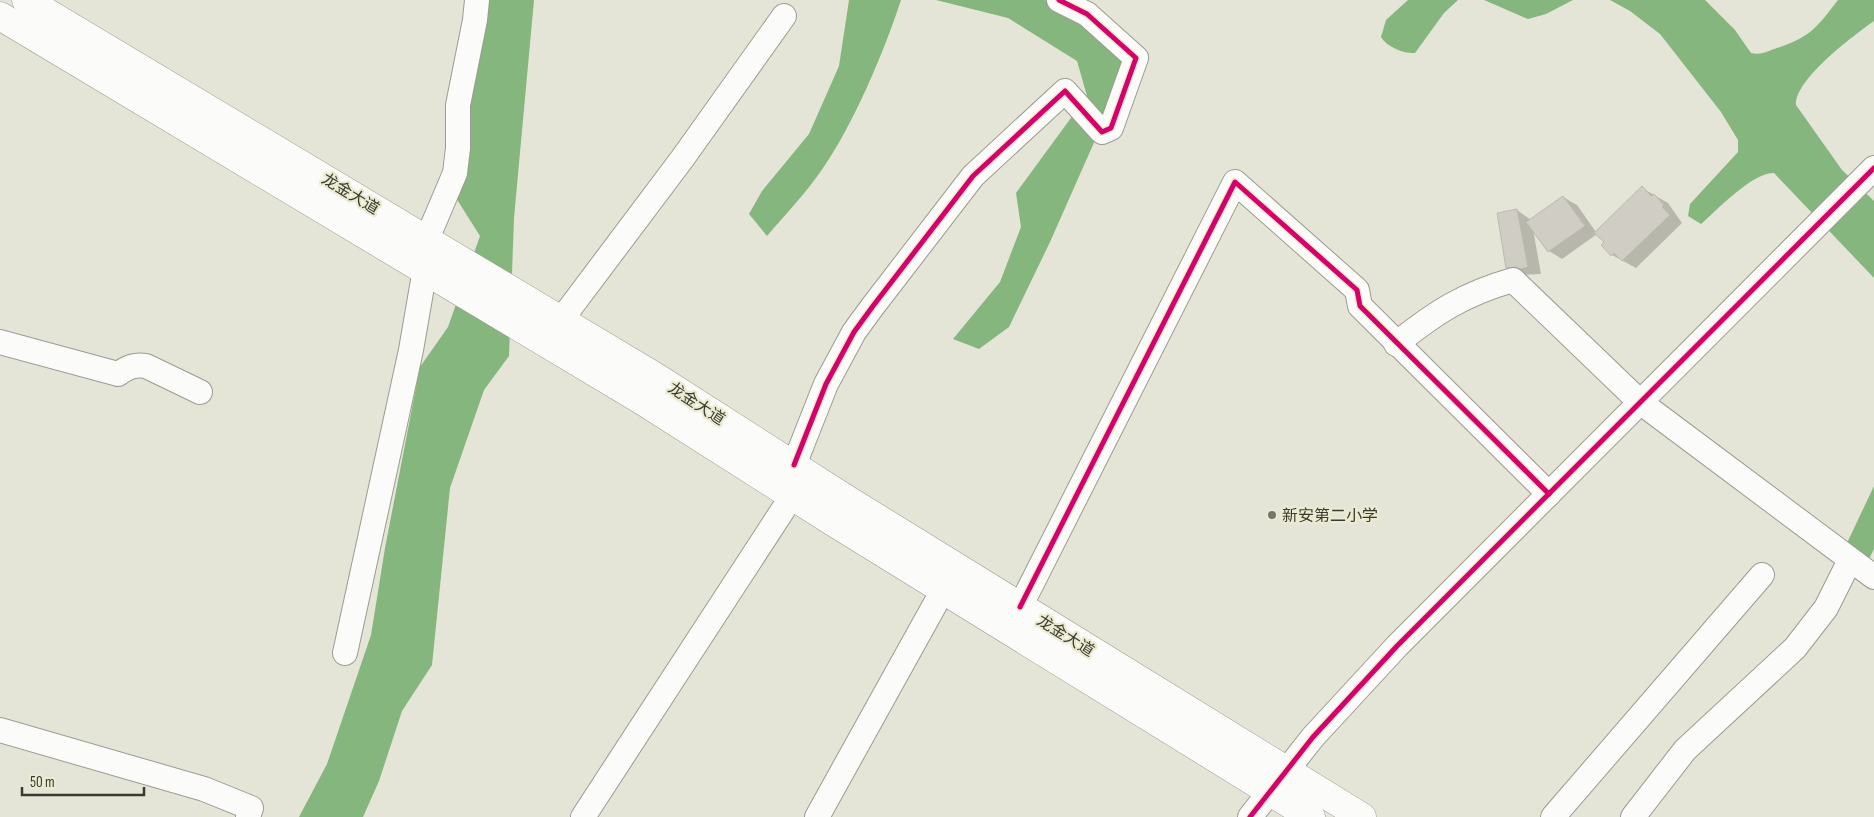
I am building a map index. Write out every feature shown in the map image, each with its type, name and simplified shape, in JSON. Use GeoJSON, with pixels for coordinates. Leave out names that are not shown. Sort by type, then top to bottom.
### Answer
{"type":"FeatureCollection","features":[{"type":"Feature","properties":{"kind":"main road","name":"龙金大道"},"geometry":{"type":"LineString","coordinates":[[26,0],[656,377],[1020,607],[1362,817]]}},
{"type":"Feature","properties":{"kind":"main road","name":"龙金大道"},"geometry":{"type":"LineString","coordinates":[[0,16],[641,400],[943,590],[1311,817]]}},
{"type":"Feature","properties":{"kind":"street"},"geometry":{"type":"LineString","coordinates":[[427,239],[455,173],[458,148],[458,105],[477,0]]}},
{"type":"Feature","properties":{"kind":"street"},"geometry":{"type":"LineString","coordinates":[[794,465],[826,384],[854,332],[973,176],[1065,91],[1102,132],[1111,128],[1136,58],[1087,14],[1059,0]]}},
{"type":"Feature","properties":{"kind":"street"},"geometry":{"type":"LineString","coordinates":[[562,320],[682,159],[784,16]]}},
{"type":"Feature","properties":{"kind":"street"},"geometry":{"type":"LineString","coordinates":[[1250,817],[1313,737],[1397,646],[1866,176]]}},
{"type":"Feature","properties":{"kind":"street"},"geometry":{"type":"LineString","coordinates":[[1020,607],[1235,182],[1357,290],[1360,306],[1396,344],[1424,368],[1549,494]]}},
{"type":"Feature","properties":{"kind":"street"},"geometry":{"type":"LineString","coordinates":[[345,653],[411,350],[434,275]]}},
{"type":"Feature","properties":{"kind":"street"},"geometry":{"type":"LineString","coordinates":[[1396,344],[1434,314],[1455,302],[1513,280],[1640,402],[1874,577]]}},
{"type":"Feature","properties":{"kind":"street"},"geometry":{"type":"LineString","coordinates":[[0,342],[118,374],[128,367],[146,366],[200,392]]}},
{"type":"Feature","properties":{"kind":"street"},"geometry":{"type":"LineString","coordinates":[[582,817],[792,496]]}},
{"type":"Feature","properties":{"kind":"street"},"geometry":{"type":"LineString","coordinates":[[1633,817],[1685,750],[1795,648],[1826,608],[1850,560]]}},
{"type":"Feature","properties":{"kind":"street"},"geometry":{"type":"LineString","coordinates":[[1553,817],[1762,575]]}},
{"type":"Feature","properties":{"kind":"street"},"geometry":{"type":"LineString","coordinates":[[817,817],[943,590]]}},
{"type":"Feature","properties":{"kind":"street"},"geometry":{"type":"LineString","coordinates":[[0,730],[204,789],[251,808],[248,817]]}},
{"type":"Feature","properties":{"kind":"shaded area"},"geometry":{"type":"Polygon","coordinates":[[[485,0],[534,0],[514,218],[509,356],[484,390],[450,488],[432,665],[402,711],[379,781],[363,817],[299,817],[327,764],[371,635],[385,548],[420,367],[448,327],[480,236],[456,198],[485,0]]]}},
{"type":"Feature","properties":{"kind":"shaded area"},"geometry":{"type":"Polygon","coordinates":[[[849,0],[901,0],[877,65],[845,133],[815,180],[767,236],[749,214],[762,191],[809,134],[839,66],[849,0]]]}},
{"type":"Feature","properties":{"kind":"shaded area"},"geometry":{"type":"Polygon","coordinates":[[[936,0],[1045,0],[1079,16],[1124,55],[1119,86],[1050,242],[1009,327],[979,349],[953,339],[1000,282],[1021,227],[1016,193],[1087,96],[1077,61],[1008,18],[936,0]]]}},
{"type":"Feature","properties":{"kind":"shaded area"},"geometry":{"type":"Polygon","coordinates":[[[1408,0],[1458,0],[1444,13],[1415,53],[1396,49],[1387,44],[1381,37],[1386,20],[1408,0]]]}},
{"type":"Feature","properties":{"kind":"shaded area"},"geometry":{"type":"Polygon","coordinates":[[[1484,0],[1573,0],[1546,14],[1528,19],[1484,0]]]}},
{"type":"Feature","properties":{"kind":"shaded area"},"geometry":{"type":"Polygon","coordinates":[[[1610,0],[1705,0],[1735,30],[1751,53],[1758,54],[1786,45],[1804,36],[1824,18],[1838,0],[1874,0],[1874,21],[1840,47],[1815,71],[1798,95],[1796,105],[1842,170],[1874,201],[1874,278],[1774,173],[1756,178],[1701,224],[1688,216],[1690,204],[1738,152],[1738,140],[1721,112],[1660,34],[1630,11],[1610,0]]]}},
{"type":"Feature","properties":{"kind":"shaded area"},"geometry":{"type":"Polygon","coordinates":[[[1874,486],[1874,549],[1869,559],[1847,543],[1874,486]]]}},
{"type":"Feature","properties":{"kind":"building"},"geometry":{"type":"Polygon","coordinates":[[[1642,186],[1651,196],[1654,194],[1664,205],[1662,207],[1670,215],[1622,261],[1614,253],[1611,256],[1601,245],[1604,242],[1594,233],[1642,186]]]}},
{"type":"Feature","properties":{"kind":"building"},"geometry":{"type":"Polygon","coordinates":[[[1563,196],[1585,226],[1548,252],[1526,222],[1563,196]]]}},
{"type":"Feature","properties":{"kind":"building"},"geometry":{"type":"Polygon","coordinates":[[[1517,209],[1528,267],[1520,269],[1516,267],[1506,268],[1497,213],[1517,209]]]}},
{"type":"Feature","properties":{"kind":"cycle path"},"geometry":{"type":"LineString","coordinates":[[794,465],[826,384],[854,332],[973,176],[1065,91],[1102,132],[1111,128],[1136,58],[1087,14],[1059,0]]}},
{"type":"Feature","properties":{"kind":"cycle path"},"geometry":{"type":"LineString","coordinates":[[1250,817],[1313,737],[1397,646],[1874,168]]}},
{"type":"Feature","properties":{"kind":"cycle path"},"geometry":{"type":"LineString","coordinates":[[1020,607],[1235,182],[1357,290],[1360,306],[1549,494]]}},
{"type":"Feature","properties":{"kind":"place","name":"新安第二小学"},"geometry":{"type":"Point","coordinates":[1272,515]}}]}
